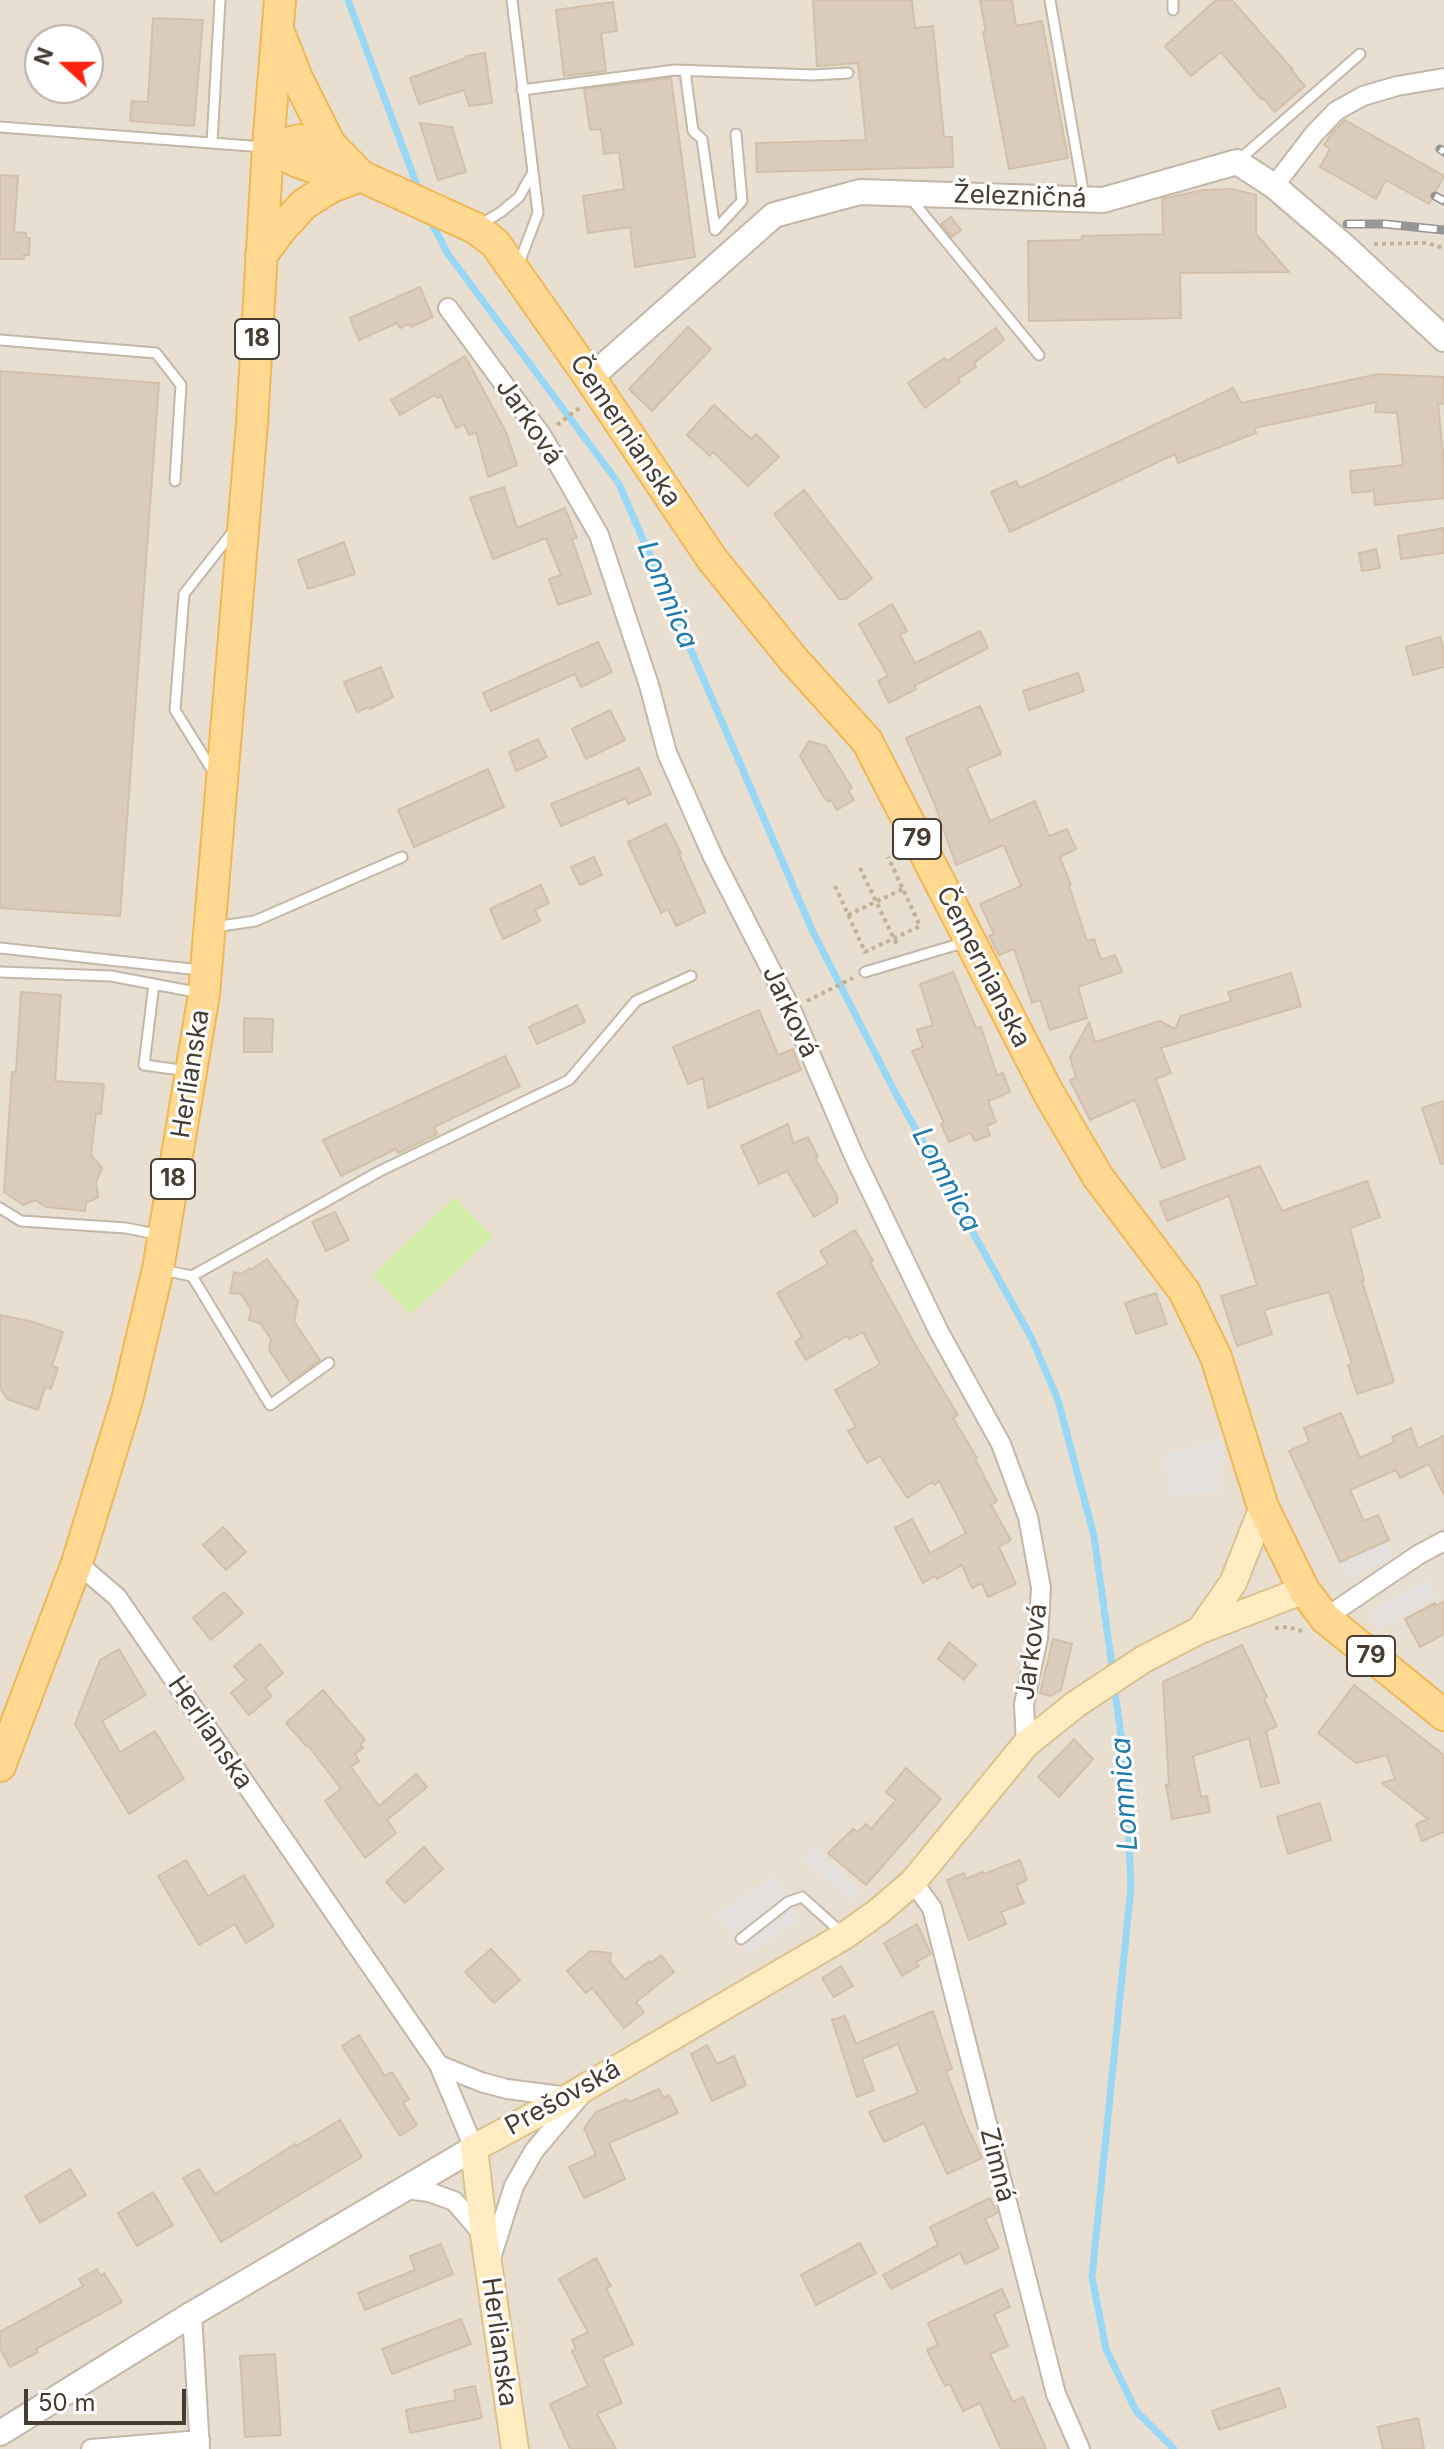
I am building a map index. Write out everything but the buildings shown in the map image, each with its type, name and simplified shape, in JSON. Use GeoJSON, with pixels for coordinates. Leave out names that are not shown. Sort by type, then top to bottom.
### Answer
{"type":"FeatureCollection","features":[{"type":"Feature","properties":{"kind":"main road","name":"Čemernianska"},"geometry":{"type":"LineString","coordinates":[[279,15],[297,78],[330,144],[361,176],[475,228],[495,243],[586,392],[712,559],[793,659],[867,741],[1049,1094],[1098,1177],[1184,1291],[1216,1357],[1263,1507],[1319,1627],[1444,1715]]}},
{"type":"Feature","properties":{"kind":"main road","name":"18"},"geometry":{"type":"LineString","coordinates":[[268,147],[279,15]]}},
{"type":"Feature","properties":{"kind":"main road"},"geometry":{"type":"LineString","coordinates":[[268,147],[300,140],[330,144]]}},
{"type":"Feature","properties":{"kind":"main road"},"geometry":{"type":"LineString","coordinates":[[268,147],[298,162],[338,175],[361,176]]}},
{"type":"Feature","properties":{"kind":"main road","name":"Herlianska"},"geometry":{"type":"LineString","coordinates":[[77,1563],[127,1400],[158,1269],[206,982],[244,517],[268,147]]}},
{"type":"Feature","properties":{"kind":"main road"},"geometry":{"type":"LineString","coordinates":[[261,256],[304,204],[331,187],[361,176]]}},
{"type":"Feature","properties":{"kind":"main road"},"geometry":{"type":"LineString","coordinates":[[1200,1630],[1233,1583],[1263,1507]]}},
{"type":"Feature","properties":{"kind":"main road","name":"18"},"geometry":{"type":"LineString","coordinates":[[0,1766],[77,1563]]}},
{"type":"Feature","properties":{"kind":"main road","name":"Prešovská"},"geometry":{"type":"LineString","coordinates":[[474,2148],[579,2091],[844,1936],[878,1912],[913,1882],[1026,1744],[1076,1704],[1144,1659],[1200,1630],[1304,1590]]}},
{"type":"Feature","properties":{"kind":"main road","name":"Herlianska"},"geometry":{"type":"LineString","coordinates":[[474,2148],[515,2449]]}},
{"type":"Feature","properties":{"kind":"street"},"geometry":{"type":"LineString","coordinates":[[1274,186],[1336,111],[1363,96],[1444,78]]}},
{"type":"Feature","properties":{"kind":"street","name":"Železničná"},"geometry":{"type":"LineString","coordinates":[[586,392],[774,215],[860,192],[1103,200],[1237,162]]}},
{"type":"Feature","properties":{"kind":"street"},"geometry":{"type":"LineString","coordinates":[[1237,162],[1274,186],[1444,339]]}},
{"type":"Feature","properties":{"kind":"street","name":"Jarková"},"geometry":{"type":"LineString","coordinates":[[448,308],[542,436],[599,535],[649,685],[667,753],[713,857],[791,1009],[854,1156],[932,1319],[1001,1444],[1028,1517],[1041,1588],[1038,1638],[1024,1704],[1026,1744]]}},
{"type":"Feature","properties":{"kind":"street"},"geometry":{"type":"LineString","coordinates":[[1319,1627],[1418,1555],[1444,1541]]}},
{"type":"Feature","properties":{"kind":"street","name":"Herlianska"},"geometry":{"type":"LineString","coordinates":[[77,1563],[117,1597],[439,2065],[474,2148]]}},
{"type":"Feature","properties":{"kind":"street","name":"Zimná"},"geometry":{"type":"LineString","coordinates":[[913,1882],[932,1908],[1056,2394],[1080,2449]]}},
{"type":"Feature","properties":{"kind":"street"},"geometry":{"type":"LineString","coordinates":[[439,2065],[507,2089],[579,2091]]}},
{"type":"Feature","properties":{"kind":"street"},"geometry":{"type":"LineString","coordinates":[[488,2268],[514,2186],[534,2151],[579,2091]]}},
{"type":"Feature","properties":{"kind":"street","name":"Prešovská"},"geometry":{"type":"LineString","coordinates":[[0,2433],[192,2314],[474,2148]]}},
{"type":"Feature","properties":{"kind":"street"},"geometry":{"type":"LineString","coordinates":[[405,2189],[429,2192],[454,2201],[484,2235]]}},
{"type":"Feature","properties":{"kind":"street"},"geometry":{"type":"LineString","coordinates":[[91,2449],[200,2444],[192,2314]]}},
{"type":"Feature","properties":{"kind":"lane"},"geometry":{"type":"LineString","coordinates":[[212,143],[220,0]]}},
{"type":"Feature","properties":{"kind":"lane"},"geometry":{"type":"LineString","coordinates":[[512,0],[538,213],[515,272]]}},
{"type":"Feature","properties":{"kind":"lane"},"geometry":{"type":"LineString","coordinates":[[1050,0],[1085,199]]}},
{"type":"Feature","properties":{"kind":"lane"},"geometry":{"type":"LineString","coordinates":[[1237,162],[1360,54]]}},
{"type":"Feature","properties":{"kind":"lane"},"geometry":{"type":"LineString","coordinates":[[522,90],[685,71],[813,75],[848,73]]}},
{"type":"Feature","properties":{"kind":"lane"},"geometry":{"type":"LineString","coordinates":[[685,71],[693,131],[702,139],[715,230],[742,201],[736,134]]}},
{"type":"Feature","properties":{"kind":"lane"},"geometry":{"type":"LineString","coordinates":[[0,127],[268,147]]}},
{"type":"Feature","properties":{"kind":"lane"},"geometry":{"type":"LineString","coordinates":[[475,228],[519,197],[532,174]]}},
{"type":"Feature","properties":{"kind":"lane"},"geometry":{"type":"LineString","coordinates":[[906,193],[1039,355]]}},
{"type":"Feature","properties":{"kind":"lane"},"geometry":{"type":"LineString","coordinates":[[0,340],[156,353],[181,385],[175,481]]}},
{"type":"Feature","properties":{"kind":"lane"},"geometry":{"type":"LineString","coordinates":[[222,786],[175,710],[184,594],[244,517]]}},
{"type":"Feature","properties":{"kind":"lane"},"geometry":{"type":"LineString","coordinates":[[211,927],[255,921],[402,857]]}},
{"type":"Feature","properties":{"kind":"lane"},"geometry":{"type":"LineString","coordinates":[[865,972],[969,941]]}},
{"type":"Feature","properties":{"kind":"lane"},"geometry":{"type":"LineString","coordinates":[[0,948],[206,982]]}},
{"type":"Feature","properties":{"kind":"lane"},"geometry":{"type":"LineString","coordinates":[[0,972],[111,976],[154,984],[206,982]]}},
{"type":"Feature","properties":{"kind":"lane"},"geometry":{"type":"LineString","coordinates":[[158,1269],[192,1276],[380,1171],[569,1080],[636,1001],[691,976]]}},
{"type":"Feature","properties":{"kind":"lane"},"geometry":{"type":"LineString","coordinates":[[154,984],[144,1065],[191,1071]]}},
{"type":"Feature","properties":{"kind":"lane"},"geometry":{"type":"LineString","coordinates":[[0,1208],[21,1221],[126,1228],[164,1235]]}},
{"type":"Feature","properties":{"kind":"lane"},"geometry":{"type":"LineString","coordinates":[[192,1276],[270,1405],[329,1363]]}},
{"type":"Feature","properties":{"kind":"lane"},"geometry":{"type":"LineString","coordinates":[[741,1939],[788,1902],[802,1897],[844,1936]]}},
{"type":"Feature","properties":{"kind":"path"},"geometry":{"type":"LineString","coordinates":[[1343,245],[1427,243],[1444,248]]}},
{"type":"Feature","properties":{"kind":"path"},"geometry":{"type":"LineString","coordinates":[[547,432],[586,392]]}},
{"type":"Feature","properties":{"kind":"path"},"geometry":{"type":"LineString","coordinates":[[835,886],[865,952],[920,926],[888,857]]}},
{"type":"Feature","properties":{"kind":"path"},"geometry":{"type":"LineString","coordinates":[[860,868],[904,960]]}},
{"type":"Feature","properties":{"kind":"path"},"geometry":{"type":"LineString","coordinates":[[848,915],[903,889]]}},
{"type":"Feature","properties":{"kind":"path"},"geometry":{"type":"LineString","coordinates":[[822,994],[865,972]]}},
{"type":"Feature","properties":{"kind":"path"},"geometry":{"type":"LineString","coordinates":[[1266,1630],[1319,1627]]}},
{"type":"Feature","properties":{"kind":"shaded area"},"geometry":{"type":"Polygon","coordinates":[[[0,0],[1444,0],[1444,2449],[0,2449],[0,0]]]}},
{"type":"Feature","properties":{"kind":"shaded area"},"geometry":{"type":"Polygon","coordinates":[[[1220,1439],[1224,1455],[1219,1475],[1220,1492],[1170,1496],[1163,1455],[1220,1439]]]}},
{"type":"Feature","properties":{"kind":"shaded area"},"geometry":{"type":"Polygon","coordinates":[[[1386,1542],[1394,1557],[1349,1579],[1341,1563],[1386,1542]]]}},
{"type":"Feature","properties":{"kind":"shaded area"},"geometry":{"type":"Polygon","coordinates":[[[1428,1579],[1437,1596],[1377,1629],[1368,1613],[1428,1579]]]}},
{"type":"Feature","properties":{"kind":"shaded area"},"geometry":{"type":"Polygon","coordinates":[[[814,1848],[860,1890],[852,1900],[801,1858],[814,1848]]]}},
{"type":"Feature","properties":{"kind":"shaded area"},"geometry":{"type":"Polygon","coordinates":[[[776,1876],[799,1920],[750,1953],[715,1914],[776,1876]]]}},
{"type":"Feature","properties":{"kind":"green space"},"geometry":{"type":"Polygon","coordinates":[[[455,1197],[493,1237],[411,1314],[373,1275],[455,1197]]]}},
{"type":"Feature","properties":{"kind":"waterway","name":"Lomnica"},"geometry":{"type":"LineString","coordinates":[[348,0],[419,191]]}},
{"type":"Feature","properties":{"kind":"waterway","name":"Lomnica"},"geometry":{"type":"LineString","coordinates":[[429,218],[448,254],[619,484],[813,932],[896,1094],[1032,1339],[1058,1400],[1094,1536],[1113,1673]]}},
{"type":"Feature","properties":{"kind":"waterway","name":"Lomnica"},"geometry":{"type":"LineString","coordinates":[[1114,1686],[1126,1770],[1131,1887],[1092,2277],[1106,2349],[1136,2411],[1174,2449]]}},
{"type":"Feature","properties":{"kind":"railway"},"geometry":{"type":"LineString","coordinates":[[1440,149],[1444,152]]}},
{"type":"Feature","properties":{"kind":"railway"},"geometry":{"type":"LineString","coordinates":[[1435,196],[1444,201]]}},
{"type":"Feature","properties":{"kind":"railway"},"geometry":{"type":"LineString","coordinates":[[1347,224],[1444,230]]}}]}
